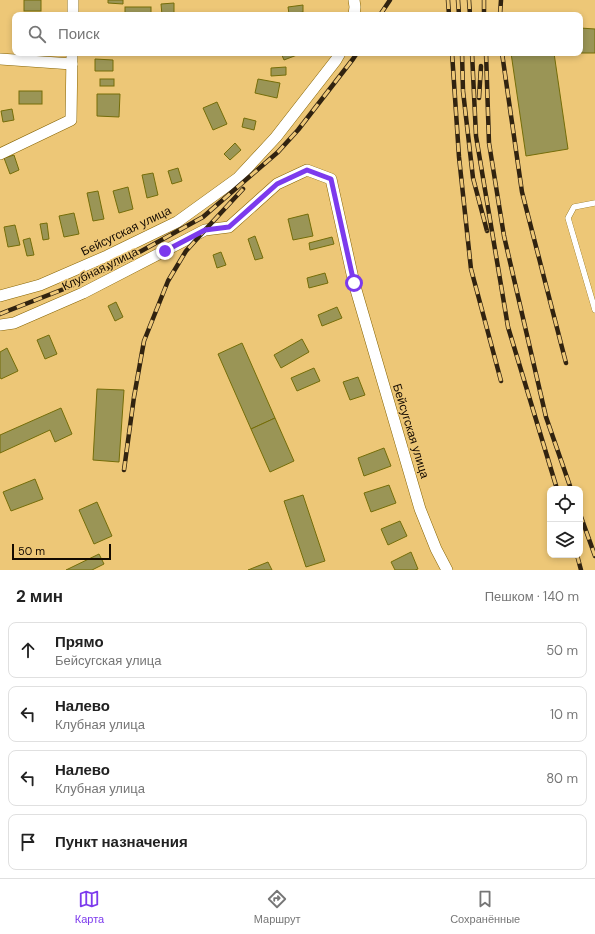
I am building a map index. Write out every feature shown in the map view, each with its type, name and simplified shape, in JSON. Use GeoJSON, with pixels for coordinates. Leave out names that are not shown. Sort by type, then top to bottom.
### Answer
{"type":"FeatureCollection","features":[{"type":"Feature","properties":{"kind":"street"},"geometry":{"type":"LineString","coordinates":[[73,0],[73,12]]}},
{"type":"Feature","properties":{"kind":"street"},"geometry":{"type":"LineString","coordinates":[[354,0],[354,12]]}},
{"type":"Feature","properties":{"kind":"street","name":"Бейсугская улица"},"geometry":{"type":"LineString","coordinates":[[0,296],[40,285],[107,256],[177,222],[238,178],[276,137],[338,56]]}},
{"type":"Feature","properties":{"kind":"street"},"geometry":{"type":"LineString","coordinates":[[0,59],[72,59],[71,120],[0,154]]}},
{"type":"Feature","properties":{"kind":"street","name":"Клубная улица"},"geometry":{"type":"LineString","coordinates":[[0,325],[14,323],[83,293],[205,230],[229,227],[277,184],[307,170],[331,179]]}},
{"type":"Feature","properties":{"kind":"street","name":"Бейсугская улица"},"geometry":{"type":"LineString","coordinates":[[331,179],[354,283],[420,509],[436,549],[447,570]]}},
{"type":"Feature","properties":{"kind":"lane"},"geometry":{"type":"LineString","coordinates":[[595,203],[574,207],[568,218],[595,310]]}},
{"type":"Feature","properties":{"kind":"building"},"geometry":{"type":"Polygon","coordinates":[[[24,0],[41,0],[41,11],[24,11],[24,0]]]}},
{"type":"Feature","properties":{"kind":"building"},"geometry":{"type":"Polygon","coordinates":[[[108,0],[123,0],[123,4],[108,3],[108,0]]]}},
{"type":"Feature","properties":{"kind":"building"},"geometry":{"type":"Polygon","coordinates":[[[174,3],[174,12],[162,12],[161,4],[174,3]]]}},
{"type":"Feature","properties":{"kind":"building"},"geometry":{"type":"Polygon","coordinates":[[[303,5],[303,12],[289,12],[288,7],[303,5]]]}},
{"type":"Feature","properties":{"kind":"building"},"geometry":{"type":"Polygon","coordinates":[[[125,7],[151,7],[151,12],[125,12],[125,7]]]}},
{"type":"Feature","properties":{"kind":"building"},"geometry":{"type":"Polygon","coordinates":[[[583,28],[595,29],[595,53],[583,53],[583,28]]]}},
{"type":"Feature","properties":{"kind":"building"},"geometry":{"type":"Polygon","coordinates":[[[282,56],[294,56],[284,60],[282,56]]]}},
{"type":"Feature","properties":{"kind":"building"},"geometry":{"type":"Polygon","coordinates":[[[511,56],[554,56],[568,149],[526,156],[511,56]]]}},
{"type":"Feature","properties":{"kind":"building"},"geometry":{"type":"Polygon","coordinates":[[[95,59],[113,60],[113,71],[95,71],[95,59]]]}},
{"type":"Feature","properties":{"kind":"building"},"geometry":{"type":"Polygon","coordinates":[[[286,67],[286,75],[271,76],[271,68],[286,67]]]}},
{"type":"Feature","properties":{"kind":"building"},"geometry":{"type":"Polygon","coordinates":[[[100,79],[114,79],[114,86],[100,86],[100,79]]]}},
{"type":"Feature","properties":{"kind":"building"},"geometry":{"type":"Polygon","coordinates":[[[258,79],[280,83],[277,98],[255,93],[258,79]]]}},
{"type":"Feature","properties":{"kind":"building"},"geometry":{"type":"Polygon","coordinates":[[[19,91],[42,91],[42,104],[19,104],[19,91]]]}},
{"type":"Feature","properties":{"kind":"building"},"geometry":{"type":"Polygon","coordinates":[[[97,94],[120,94],[119,117],[97,116],[97,94]]]}},
{"type":"Feature","properties":{"kind":"building"},"geometry":{"type":"Polygon","coordinates":[[[217,102],[227,124],[213,130],[203,108],[217,102]]]}},
{"type":"Feature","properties":{"kind":"building"},"geometry":{"type":"Polygon","coordinates":[[[12,109],[14,120],[3,122],[1,111],[12,109]]]}},
{"type":"Feature","properties":{"kind":"building"},"geometry":{"type":"Polygon","coordinates":[[[244,118],[256,121],[254,130],[242,127],[244,118]]]}},
{"type":"Feature","properties":{"kind":"building"},"geometry":{"type":"Polygon","coordinates":[[[235,143],[241,150],[230,160],[224,154],[235,143]]]}},
{"type":"Feature","properties":{"kind":"building"},"geometry":{"type":"Polygon","coordinates":[[[14,155],[19,170],[10,174],[4,158],[14,155]]]}},
{"type":"Feature","properties":{"kind":"building"},"geometry":{"type":"Polygon","coordinates":[[[178,168],[182,181],[172,184],[168,171],[178,168]]]}},
{"type":"Feature","properties":{"kind":"building"},"geometry":{"type":"Polygon","coordinates":[[[153,173],[158,195],[147,198],[142,175],[153,173]]]}},
{"type":"Feature","properties":{"kind":"building"},"geometry":{"type":"Polygon","coordinates":[[[128,187],[133,209],[119,213],[113,191],[128,187]]]}},
{"type":"Feature","properties":{"kind":"building"},"geometry":{"type":"Polygon","coordinates":[[[98,191],[104,219],[93,221],[87,193],[98,191]]]}},
{"type":"Feature","properties":{"kind":"building"},"geometry":{"type":"Polygon","coordinates":[[[74,213],[79,234],[64,237],[59,216],[74,213]]]}},
{"type":"Feature","properties":{"kind":"building"},"geometry":{"type":"Polygon","coordinates":[[[308,214],[313,236],[293,240],[288,219],[308,214]]]}},
{"type":"Feature","properties":{"kind":"building"},"geometry":{"type":"Polygon","coordinates":[[[47,223],[49,239],[43,240],[40,224],[47,223]]]}},
{"type":"Feature","properties":{"kind":"building"},"geometry":{"type":"Polygon","coordinates":[[[15,225],[20,245],[8,247],[4,227],[15,225]]]}},
{"type":"Feature","properties":{"kind":"building"},"geometry":{"type":"Polygon","coordinates":[[[255,236],[263,258],[255,260],[248,239],[255,236]]]}},
{"type":"Feature","properties":{"kind":"building"},"geometry":{"type":"Polygon","coordinates":[[[332,237],[334,244],[310,250],[309,243],[332,237]]]}},
{"type":"Feature","properties":{"kind":"building"},"geometry":{"type":"Polygon","coordinates":[[[30,238],[34,255],[27,256],[23,240],[30,238]]]}},
{"type":"Feature","properties":{"kind":"building"},"geometry":{"type":"Polygon","coordinates":[[[221,252],[226,265],[217,268],[213,255],[221,252]]]}},
{"type":"Feature","properties":{"kind":"building"},"geometry":{"type":"Polygon","coordinates":[[[325,273],[328,283],[309,288],[307,278],[325,273]]]}},
{"type":"Feature","properties":{"kind":"building"},"geometry":{"type":"Polygon","coordinates":[[[116,302],[123,317],[115,321],[108,306],[116,302]]]}},
{"type":"Feature","properties":{"kind":"building"},"geometry":{"type":"Polygon","coordinates":[[[337,307],[342,318],[322,326],[318,315],[337,307]]]}},
{"type":"Feature","properties":{"kind":"building"},"geometry":{"type":"Polygon","coordinates":[[[49,335],[57,354],[45,359],[37,340],[49,335]]]}},
{"type":"Feature","properties":{"kind":"building"},"geometry":{"type":"Polygon","coordinates":[[[302,339],[309,352],[281,368],[274,355],[302,339]]]}},
{"type":"Feature","properties":{"kind":"building"},"geometry":{"type":"Polygon","coordinates":[[[242,343],[275,418],[251,429],[218,354],[242,343]]]}},
{"type":"Feature","properties":{"kind":"building"},"geometry":{"type":"Polygon","coordinates":[[[7,348],[18,371],[1,379],[0,352],[7,348]]]}},
{"type":"Feature","properties":{"kind":"building"},"geometry":{"type":"Polygon","coordinates":[[[314,368],[320,381],[297,391],[291,378],[314,368]]]}},
{"type":"Feature","properties":{"kind":"building"},"geometry":{"type":"Polygon","coordinates":[[[358,377],[365,395],[350,400],[343,382],[358,377]]]}},
{"type":"Feature","properties":{"kind":"building"},"geometry":{"type":"Polygon","coordinates":[[[97,389],[124,390],[119,462],[93,460],[97,389]]]}},
{"type":"Feature","properties":{"kind":"building"},"geometry":{"type":"Polygon","coordinates":[[[61,408],[72,434],[55,442],[50,430],[0,453],[0,435],[61,408]]]}},
{"type":"Feature","properties":{"kind":"building"},"geometry":{"type":"Polygon","coordinates":[[[275,418],[294,461],[270,472],[251,429],[275,418]]]}},
{"type":"Feature","properties":{"kind":"building"},"geometry":{"type":"Polygon","coordinates":[[[384,448],[391,466],[364,476],[358,458],[384,448]]]}},
{"type":"Feature","properties":{"kind":"building"},"geometry":{"type":"Polygon","coordinates":[[[35,479],[43,499],[11,511],[3,492],[35,479]]]}},
{"type":"Feature","properties":{"kind":"building"},"geometry":{"type":"Polygon","coordinates":[[[389,485],[396,503],[371,512],[364,493],[389,485]]]}},
{"type":"Feature","properties":{"kind":"building"},"geometry":{"type":"Polygon","coordinates":[[[303,495],[325,561],[306,567],[284,501],[303,495]]]}},
{"type":"Feature","properties":{"kind":"building"},"geometry":{"type":"Polygon","coordinates":[[[97,502],[112,536],[94,544],[79,510],[97,502]]]}},
{"type":"Feature","properties":{"kind":"building"},"geometry":{"type":"Polygon","coordinates":[[[400,521],[407,536],[388,545],[381,529],[400,521]]]}},
{"type":"Feature","properties":{"kind":"building"},"geometry":{"type":"Polygon","coordinates":[[[411,552],[418,569],[395,570],[391,562],[411,552]]]}},
{"type":"Feature","properties":{"kind":"building"},"geometry":{"type":"Polygon","coordinates":[[[99,554],[104,564],[92,570],[66,570],[99,554]]]}},
{"type":"Feature","properties":{"kind":"building"},"geometry":{"type":"Polygon","coordinates":[[[268,562],[272,570],[248,570],[268,562]]]}},
{"type":"Feature","properties":{"kind":"railway"},"geometry":{"type":"LineString","coordinates":[[382,12],[390,0]]}},
{"type":"Feature","properties":{"kind":"railway"},"geometry":{"type":"LineString","coordinates":[[448,0],[449,12]]}},
{"type":"Feature","properties":{"kind":"railway"},"geometry":{"type":"LineString","coordinates":[[458,0],[459,12]]}},
{"type":"Feature","properties":{"kind":"railway"},"geometry":{"type":"LineString","coordinates":[[469,0],[470,12]]}},
{"type":"Feature","properties":{"kind":"railway"},"geometry":{"type":"LineString","coordinates":[[484,0],[484,12]]}},
{"type":"Feature","properties":{"kind":"railway"},"geometry":{"type":"LineString","coordinates":[[500,12],[501,0]]}},
{"type":"Feature","properties":{"kind":"railway"},"geometry":{"type":"LineString","coordinates":[[0,314],[69,287],[125,260],[203,217],[278,152],[298,130],[355,56]]}},
{"type":"Feature","properties":{"kind":"railway"},"geometry":{"type":"LineString","coordinates":[[452,56],[459,157],[471,269],[501,381]]}},
{"type":"Feature","properties":{"kind":"railway"},"geometry":{"type":"LineString","coordinates":[[462,56],[463,91],[473,178],[487,231]]}},
{"type":"Feature","properties":{"kind":"railway"},"geometry":{"type":"LineString","coordinates":[[472,56],[476,136],[508,327],[556,486]]}},
{"type":"Feature","properties":{"kind":"railway"},"geometry":{"type":"LineString","coordinates":[[486,56],[489,143],[504,236],[546,417],[570,486]]}},
{"type":"Feature","properties":{"kind":"railway"},"geometry":{"type":"LineString","coordinates":[[502,56],[522,192],[566,363]]}},
{"type":"Feature","properties":{"kind":"railway"},"geometry":{"type":"LineString","coordinates":[[479,98],[481,66]]}},
{"type":"Feature","properties":{"kind":"railway"},"geometry":{"type":"LineString","coordinates":[[124,470],[134,397],[144,341],[168,281],[186,251],[243,189]]}},
{"type":"Feature","properties":{"kind":"railway"},"geometry":{"type":"LineString","coordinates":[[583,522],[595,556]]}},
{"type":"Feature","properties":{"kind":"railway"},"geometry":{"type":"LineString","coordinates":[[578,558],[581,570]]}},
{"type":"Feature","properties":{"kind":"route"},"geometry":{"type":"LineString","coordinates":[[165,251],[205,230],[229,227],[277,184],[307,170],[331,179],[354,283]]}}]}
